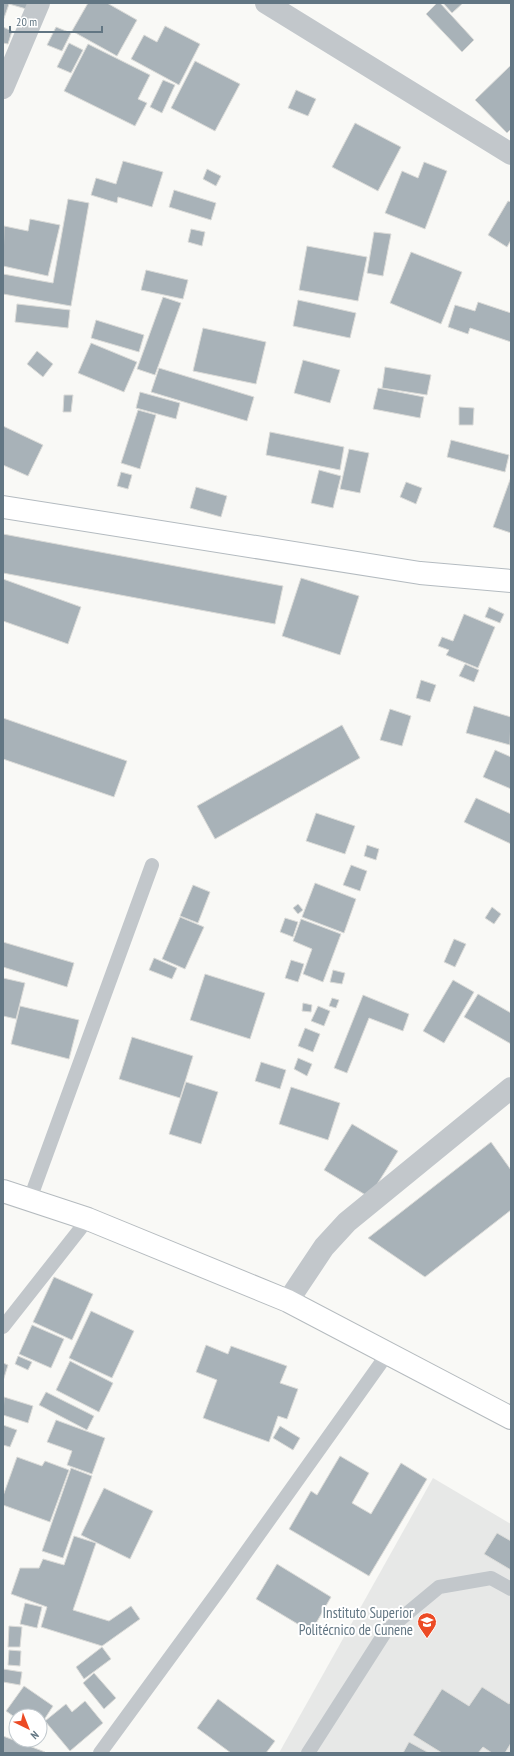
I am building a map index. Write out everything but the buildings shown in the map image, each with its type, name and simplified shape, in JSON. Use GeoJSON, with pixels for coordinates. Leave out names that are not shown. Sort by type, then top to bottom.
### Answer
{"type":"FeatureCollection","features":[{"type":"Feature","properties":{"kind":"main road"},"geometry":{"type":"LineString","coordinates":[[3,507],[420,573],[511,581]]}},
{"type":"Feature","properties":{"kind":"main road"},"geometry":{"type":"LineString","coordinates":[[3,1191],[88,1219],[288,1301],[511,1418]]}},
{"type":"Feature","properties":{"kind":"street"},"geometry":{"type":"LineString","coordinates":[[3,88],[39,3]]}},
{"type":"Feature","properties":{"kind":"street"},"geometry":{"type":"LineString","coordinates":[[266,3],[511,154]]}},
{"type":"Feature","properties":{"kind":"street"},"geometry":{"type":"LineString","coordinates":[[288,1301],[324,1247],[348,1222],[511,1088]]}},
{"type":"Feature","properties":{"kind":"lane"},"geometry":{"type":"LineString","coordinates":[[30,1199],[152,864]]}},
{"type":"Feature","properties":{"kind":"lane"},"geometry":{"type":"LineString","coordinates":[[3,1327],[88,1219]]}},
{"type":"Feature","properties":{"kind":"lane"},"geometry":{"type":"LineString","coordinates":[[100,1753],[220,1589],[388,1353]]}},
{"type":"Feature","properties":{"kind":"lane"},"geometry":{"type":"LineString","coordinates":[[308,1753],[386,1631],[439,1587],[491,1578],[511,1589]]}},
{"type":"Feature","properties":{"kind":"shaded area","name":"Instituto Superior Politécnico de Cunene"},"geometry":{"type":"Polygon","coordinates":[[[433,1478],[511,1524],[511,1753],[279,1753],[433,1478]]]}},
{"type":"Feature","properties":{"kind":"place","name":"Instituto Superior Politécnico de Cunene"},"geometry":{"type":"Point","coordinates":[427,1639]}}]}
